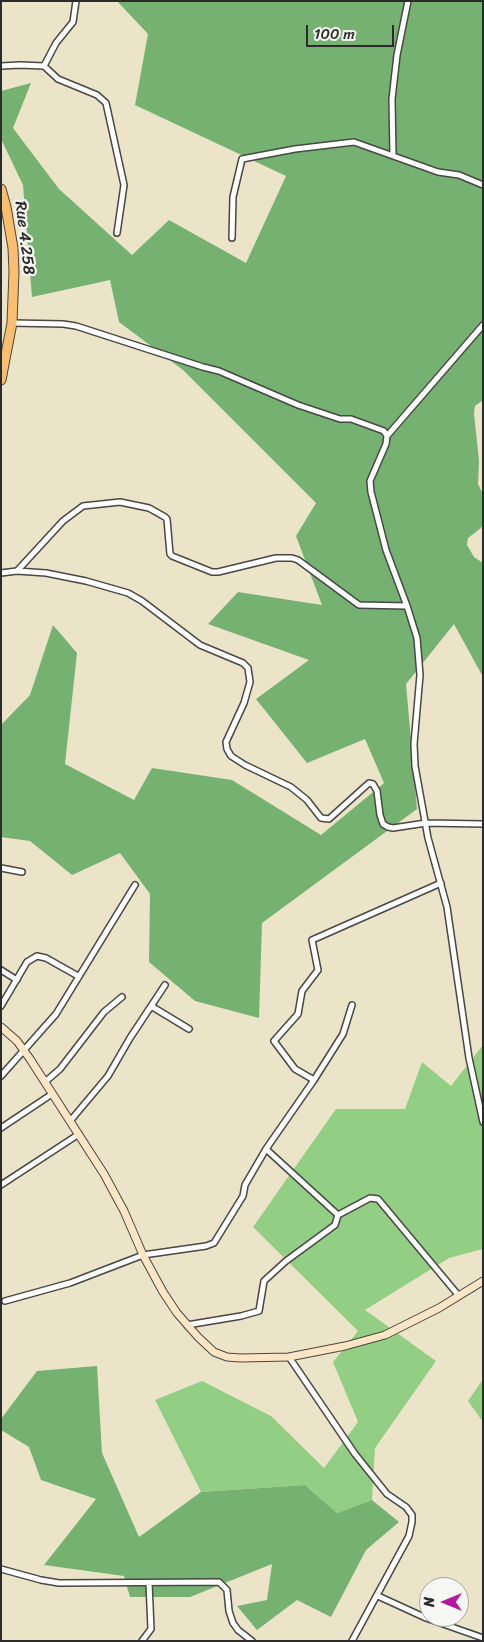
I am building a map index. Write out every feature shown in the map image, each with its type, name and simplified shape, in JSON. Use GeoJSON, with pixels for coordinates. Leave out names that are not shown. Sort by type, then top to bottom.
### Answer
{"type":"FeatureCollection","features":[{"type":"Feature","properties":{"kind":"highway","name":"Rue 4.258"},"geometry":{"type":"LineString","coordinates":[[1,189],[13,248],[14,296],[12,323],[1,380]]}},
{"type":"Feature","properties":{"kind":"street"},"geometry":{"type":"LineString","coordinates":[[44,66],[56,43],[73,22],[76,1]]}},
{"type":"Feature","properties":{"kind":"street"},"geometry":{"type":"LineString","coordinates":[[393,156],[392,99],[397,55],[408,1]]}},
{"type":"Feature","properties":{"kind":"street"},"geometry":{"type":"LineString","coordinates":[[1,66],[44,66],[58,79],[97,94],[106,103],[124,185],[117,233]]}},
{"type":"Feature","properties":{"kind":"street"},"geometry":{"type":"LineString","coordinates":[[232,238],[233,198],[242,159],[295,149],[354,142],[438,172],[459,175],[483,185]]}},
{"type":"Feature","properties":{"kind":"street"},"geometry":{"type":"LineString","coordinates":[[12,323],[76,326],[219,371],[298,405],[340,419],[351,419],[375,427],[384,431],[387,436]]}},
{"type":"Feature","properties":{"kind":"street"},"geometry":{"type":"LineString","coordinates":[[483,325],[387,436],[386,444],[370,481],[371,492],[386,550],[417,638],[420,691],[414,744],[415,766],[448,917],[475,1089],[483,1122]]}},
{"type":"Feature","properties":{"kind":"street"},"geometry":{"type":"LineString","coordinates":[[17,571],[63,521],[83,506],[120,502],[149,508],[165,516],[167,518],[170,554],[212,572],[276,558],[292,558],[298,560],[359,605],[407,606]]}},
{"type":"Feature","properties":{"kind":"street"},"geometry":{"type":"LineString","coordinates":[[1,573],[17,571],[46,573],[86,580],[128,593],[142,601],[200,645],[243,663],[248,668],[250,682],[244,703],[226,742],[231,756],[245,765],[291,787],[306,800],[321,818],[329,819],[368,784],[373,784],[377,791],[380,816],[388,827],[393,828],[426,823],[483,824]]}},
{"type":"Feature","properties":{"kind":"street"},"geometry":{"type":"LineString","coordinates":[[1,868],[22,872]]}},
{"type":"Feature","properties":{"kind":"street"},"geometry":{"type":"LineString","coordinates":[[314,1080],[295,1069],[274,1041],[298,1014],[302,991],[318,970],[312,940],[440,884]]}},
{"type":"Feature","properties":{"kind":"street"},"geometry":{"type":"LineString","coordinates":[[1,1076],[56,1014],[135,885]]}},
{"type":"Feature","properties":{"kind":"street"},"geometry":{"type":"LineString","coordinates":[[1,1006],[28,962],[37,956],[46,958],[78,976]]}},
{"type":"Feature","properties":{"kind":"street"},"geometry":{"type":"LineString","coordinates":[[1,970],[17,980]]}},
{"type":"Feature","properties":{"kind":"street"},"geometry":{"type":"LineString","coordinates":[[71,1120],[108,1076],[165,984]]}},
{"type":"Feature","properties":{"kind":"street"},"geometry":{"type":"LineString","coordinates":[[45,1082],[60,1069],[104,1012],[122,997]]}},
{"type":"Feature","properties":{"kind":"street"},"geometry":{"type":"LineString","coordinates":[[5,1301],[70,1283],[143,1255],[206,1246],[214,1243],[243,1196],[245,1185],[266,1149],[343,1034],[352,1005]]}},
{"type":"Feature","properties":{"kind":"street"},"geometry":{"type":"LineString","coordinates":[[151,1006],[190,1029]]}},
{"type":"Feature","properties":{"kind":"street"},"geometry":{"type":"LineString","coordinates":[[1,1026],[17,1040],[24,1050],[71,1120],[104,1174],[163,1292],[198,1338],[214,1352],[227,1357],[241,1358],[289,1357],[325,1351],[385,1335],[440,1308],[483,1281]]}},
{"type":"Feature","properties":{"kind":"street"},"geometry":{"type":"LineString","coordinates":[[1,1128],[52,1094]]}},
{"type":"Feature","properties":{"kind":"street"},"geometry":{"type":"LineString","coordinates":[[1,1185],[79,1134]]}},
{"type":"Feature","properties":{"kind":"street"},"geometry":{"type":"LineString","coordinates":[[266,1149],[338,1215]]}},
{"type":"Feature","properties":{"kind":"street"},"geometry":{"type":"LineString","coordinates":[[187,1325],[259,1311],[264,1281],[286,1261],[334,1225],[338,1215],[370,1198],[378,1199],[459,1296]]}},
{"type":"Feature","properties":{"kind":"street"},"geometry":{"type":"LineString","coordinates":[[289,1357],[355,1454],[388,1494],[406,1507],[412,1515],[409,1536],[352,1641]]}},
{"type":"Feature","properties":{"kind":"street"},"geometry":{"type":"LineString","coordinates":[[1,1569],[59,1584],[219,1582],[227,1590],[233,1623],[238,1630],[252,1641]]}},
{"type":"Feature","properties":{"kind":"street"},"geometry":{"type":"LineString","coordinates":[[142,1641],[151,1629],[149,1583]]}},
{"type":"Feature","properties":{"kind":"street"},"geometry":{"type":"LineString","coordinates":[[378,1596],[426,1618],[483,1638]]}},
{"type":"Feature","properties":{"kind":"green space"},"geometry":{"type":"Polygon","coordinates":[[[117,1],[483,1],[483,400],[475,406],[474,413],[479,461],[478,484],[483,494],[483,524],[481,528],[468,538],[467,545],[474,557],[483,563],[483,677],[454,624],[406,684],[417,809],[262,923],[259,1018],[195,1001],[149,962],[150,894],[120,853],[72,875],[30,841],[1,837],[1,725],[30,695],[53,625],[77,653],[65,764],[134,800],[152,768],[232,780],[321,835],[384,783],[365,739],[307,763],[256,699],[309,660],[208,624],[238,592],[322,605],[296,536],[316,503],[183,370],[119,322],[110,280],[32,297],[23,185],[1,139],[1,91],[31,83],[13,128],[59,189],[132,255],[169,220],[246,263],[286,176],[135,105],[148,34],[117,1]]]}},
{"type":"Feature","properties":{"kind":"green space"},"geometry":{"type":"Polygon","coordinates":[[[483,1045],[483,1249],[449,1258],[365,1310],[436,1361],[375,1448],[372,1500],[337,1513],[305,1485],[201,1492],[155,1400],[202,1381],[271,1416],[324,1468],[358,1422],[333,1362],[358,1331],[253,1227],[336,1109],[405,1109],[422,1062],[451,1086],[483,1045]]]}},
{"type":"Feature","properties":{"kind":"green space"},"geometry":{"type":"Polygon","coordinates":[[[97,1366],[102,1453],[139,1537],[201,1492],[305,1485],[337,1513],[372,1500],[399,1522],[366,1550],[331,1617],[297,1600],[257,1630],[237,1606],[267,1600],[272,1564],[190,1597],[130,1597],[124,1576],[44,1565],[96,1499],[41,1480],[29,1447],[1,1430],[1,1419],[37,1371],[97,1366]]]}},
{"type":"Feature","properties":{"kind":"green space"},"geometry":{"type":"Polygon","coordinates":[[[483,1379],[483,1422],[468,1401],[483,1379]]]}}]}
